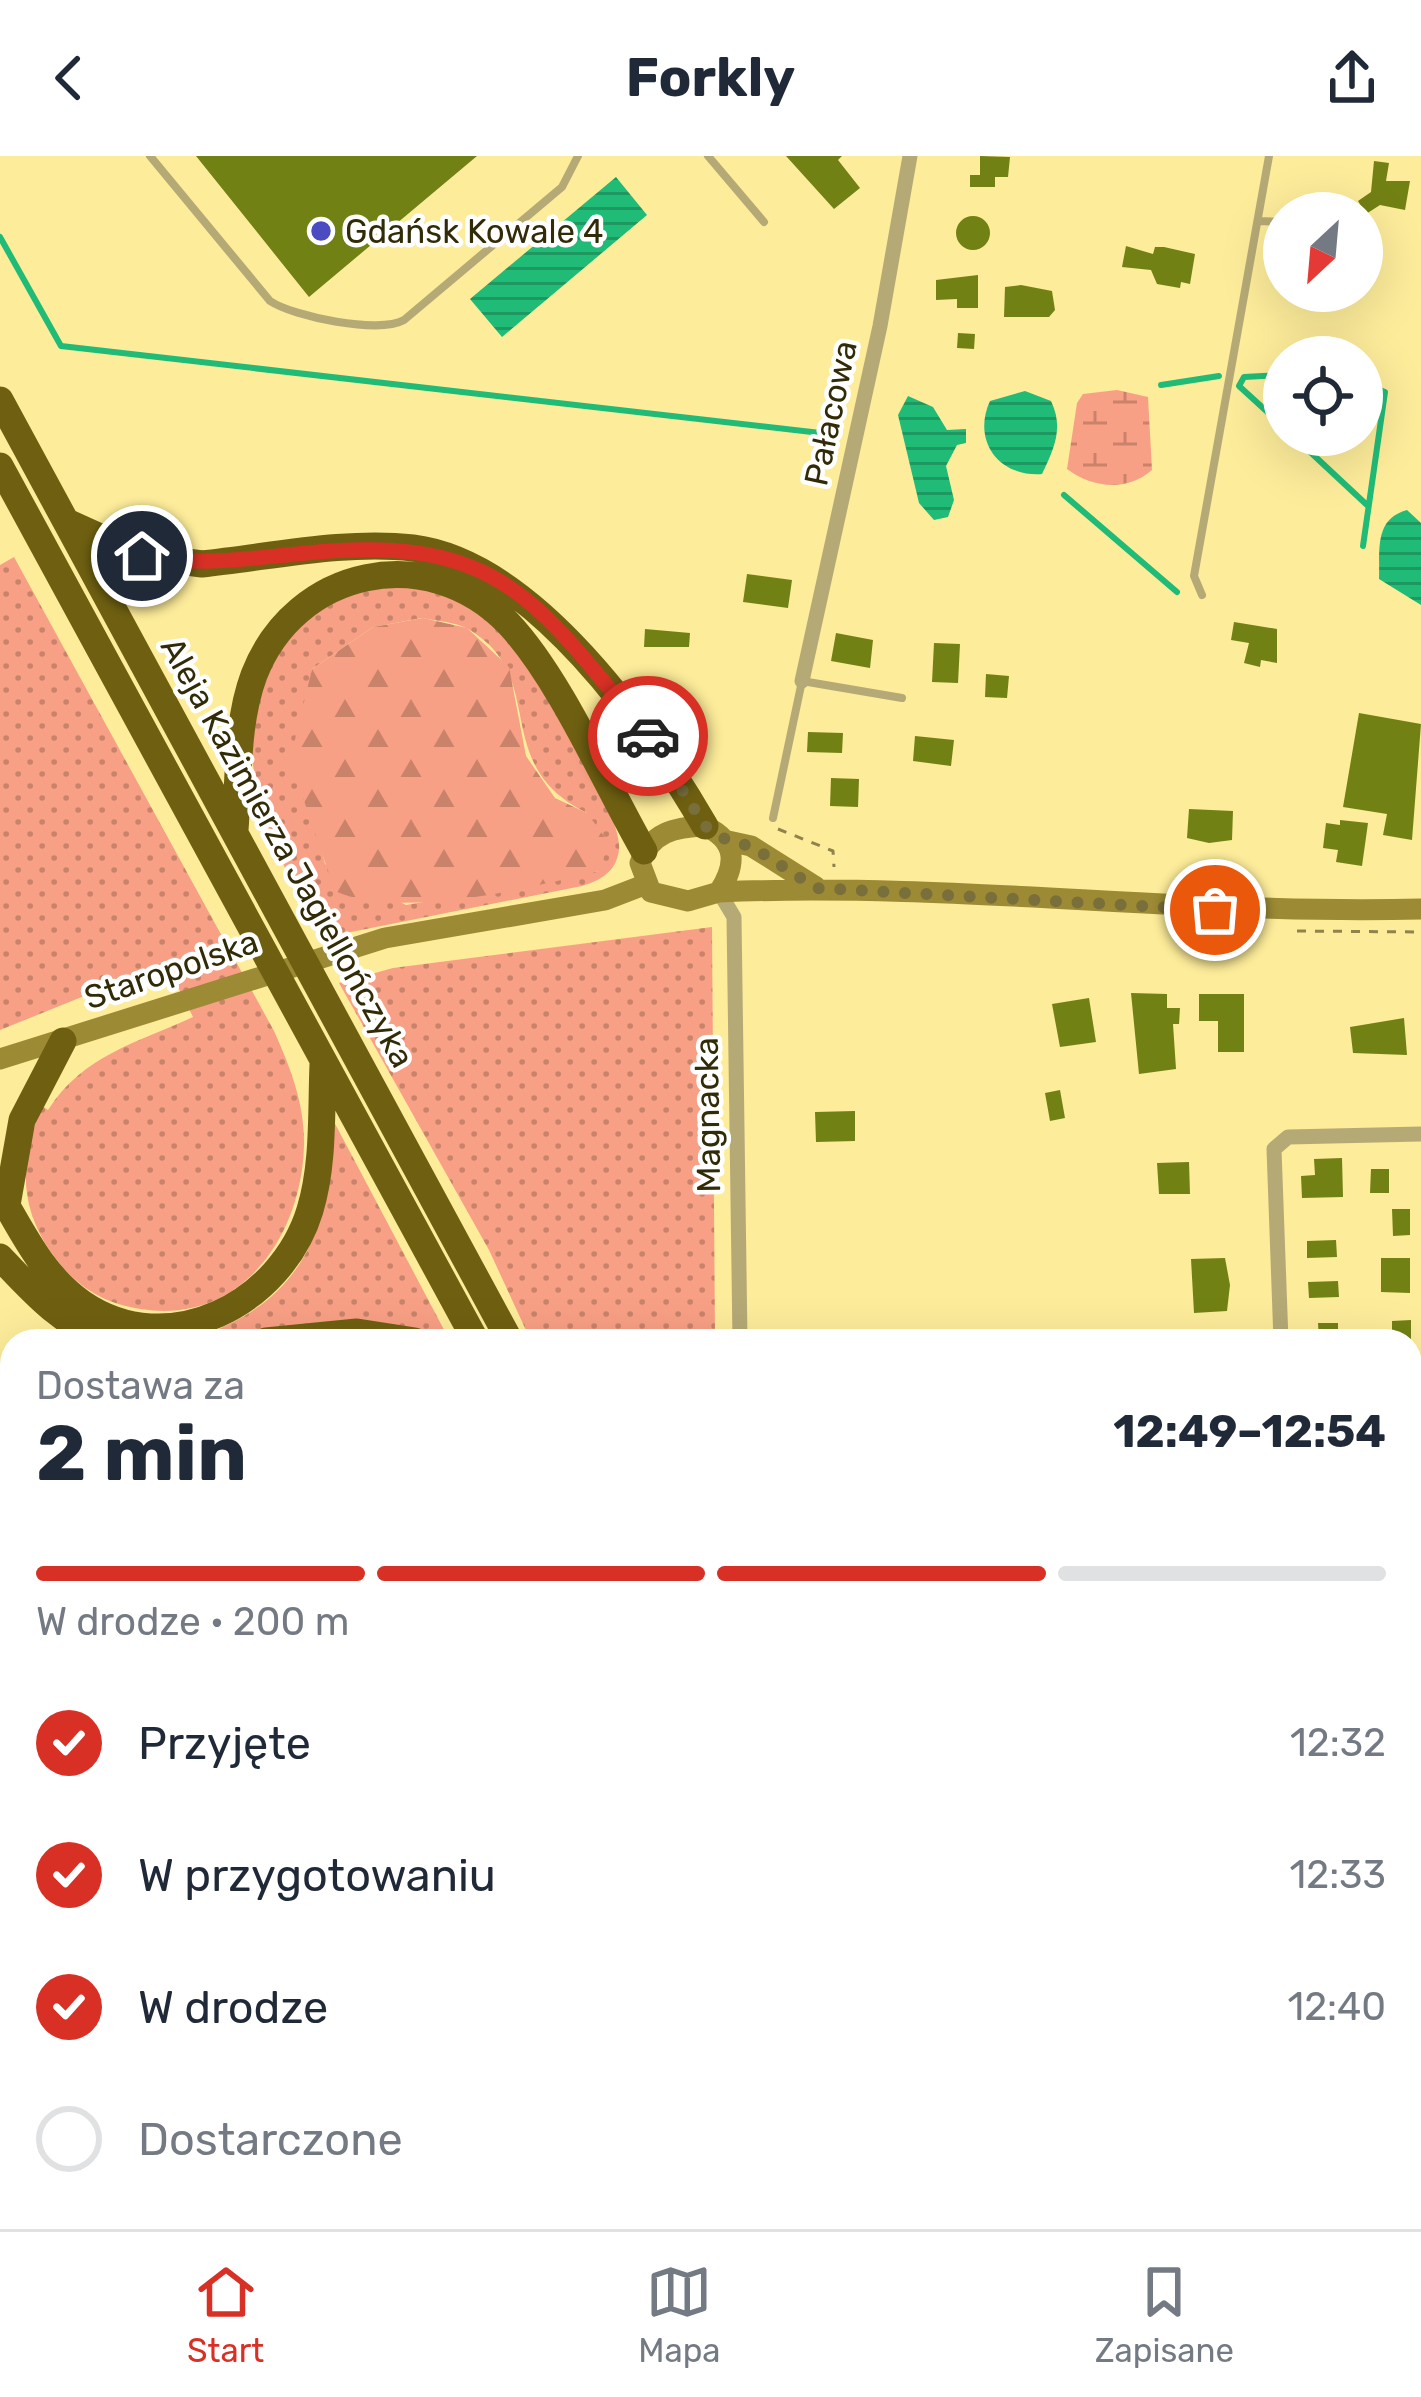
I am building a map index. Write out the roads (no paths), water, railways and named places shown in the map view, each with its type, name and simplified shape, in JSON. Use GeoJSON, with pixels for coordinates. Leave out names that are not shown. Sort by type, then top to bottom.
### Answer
{"type":"FeatureCollection","features":[{"type":"Feature","properties":{"kind":"highway","name":"Aleja Kazimierza Jagiellończyka"},"geometry":{"type":"LineString","coordinates":[[0,400],[504,1329]]}},
{"type":"Feature","properties":{"kind":"highway","name":"Aleja Kazimierza Jagiellończyka"},"geometry":{"type":"LineString","coordinates":[[0,466],[470,1329]]}},
{"type":"Feature","properties":{"kind":"highway"},"geometry":{"type":"LineString","coordinates":[[67,522],[168,561],[202,564],[412,548],[487,571],[542,614],[645,733],[716,833]]}},
{"type":"Feature","properties":{"kind":"highway"},"geometry":{"type":"LineString","coordinates":[[235,830],[247,704],[272,640],[314,597],[357,578],[411,572],[462,589],[519,635],[644,851]]}},
{"type":"Feature","properties":{"kind":"highway"},"geometry":{"type":"LineString","coordinates":[[62,1041],[22,1120],[3,1199],[47,1270],[103,1314],[164,1326],[225,1313],[278,1273],[310,1210],[319,1162],[324,1060]]}},
{"type":"Feature","properties":{"kind":"highway"},"geometry":{"type":"LineString","coordinates":[[0,1257],[57,1313],[86,1329]]}},
{"type":"Feature","properties":{"kind":"main road"},"geometry":{"type":"LineString","coordinates":[[816,888],[751,846],[716,833],[663,833],[644,851],[640,863],[644,885],[669,899],[816,888],[1215,910],[1421,909]]}},
{"type":"Feature","properties":{"kind":"main road"},"geometry":{"type":"LineString","coordinates":[[716,833],[731,867],[719,892]]}},
{"type":"Feature","properties":{"kind":"main road","name":"Staropolska"},"geometry":{"type":"LineString","coordinates":[[0,1059],[385,938],[604,900],[644,885]]}},
{"type":"Feature","properties":{"kind":"street","name":"Pałacowa"},"geometry":{"type":"LineString","coordinates":[[802,681],[880,326],[910,156]]}},
{"type":"Feature","properties":{"kind":"street","name":"Magnacka"},"geometry":{"type":"LineString","coordinates":[[719,892],[734,917],[740,1329]]}},
{"type":"Feature","properties":{"kind":"street"},"geometry":{"type":"LineString","coordinates":[[1281,1329],[1274,1149],[1288,1138],[1421,1134]]}},
{"type":"Feature","properties":{"kind":"lane"},"geometry":{"type":"LineString","coordinates":[[150,156],[270,301],[295,312],[388,327],[404,320],[562,187],[578,156]]}},
{"type":"Feature","properties":{"kind":"lane"},"geometry":{"type":"LineString","coordinates":[[708,156],[764,222]]}},
{"type":"Feature","properties":{"kind":"lane"},"geometry":{"type":"LineString","coordinates":[[1202,595],[1194,576],[1269,156]]}},
{"type":"Feature","properties":{"kind":"lane"},"geometry":{"type":"LineString","coordinates":[[1258,221],[1263,221]]}},
{"type":"Feature","properties":{"kind":"lane"},"geometry":{"type":"LineString","coordinates":[[773,818],[802,681],[902,698]]}},
{"type":"Feature","properties":{"kind":"lane"},"geometry":{"type":"LineString","coordinates":[[405,1206],[443,1249]]}},
{"type":"Feature","properties":{"kind":"lane"},"geometry":{"type":"LineString","coordinates":[[449,1261],[463,1315]]}},
{"type":"Feature","properties":{"kind":"waterway"},"geometry":{"type":"LineString","coordinates":[[0,237],[61,346],[838,435]]}},
{"type":"Feature","properties":{"kind":"waterway"},"geometry":{"type":"LineString","coordinates":[[1161,385],[1219,376]]}},
{"type":"Feature","properties":{"kind":"waterway"},"geometry":{"type":"LineString","coordinates":[[1263,376],[1244,377],[1239,386],[1263,408]]}},
{"type":"Feature","properties":{"kind":"waterway"},"geometry":{"type":"LineString","coordinates":[[1383,391],[1383,406]]}},
{"type":"Feature","properties":{"kind":"waterway"},"geometry":{"type":"LineString","coordinates":[[1314,456],[1367,505]]}},
{"type":"Feature","properties":{"kind":"waterway"},"geometry":{"type":"LineString","coordinates":[[1363,546],[1376,456]]}},
{"type":"Feature","properties":{"kind":"waterway"},"geometry":{"type":"LineString","coordinates":[[1064,495],[1177,592]]}},
{"type":"Feature","properties":{"kind":"place","name":"Gdańsk Kowale 4"},"geometry":{"type":"Point","coordinates":[321,231]}}]}
